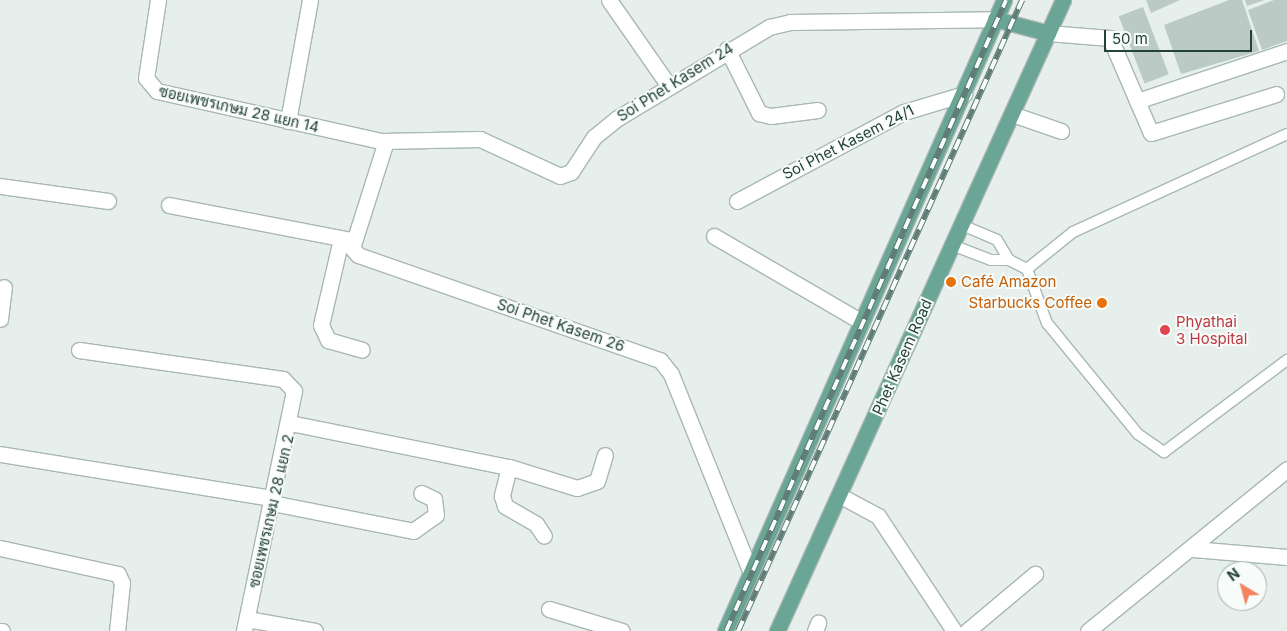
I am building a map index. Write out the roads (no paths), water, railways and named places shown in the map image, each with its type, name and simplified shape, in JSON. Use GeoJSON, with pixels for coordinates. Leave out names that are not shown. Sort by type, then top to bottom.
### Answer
{"type":"FeatureCollection","features":[{"type":"Feature","properties":{"kind":"main road"},"geometry":{"type":"LineString","coordinates":[[725,631],[1004,0]]}},
{"type":"Feature","properties":{"kind":"main road","name":"Phet Kasem Road"},"geometry":{"type":"LineString","coordinates":[[777,631],[1063,0]]}},
{"type":"Feature","properties":{"kind":"main road"},"geometry":{"type":"LineString","coordinates":[[995,19],[1048,33]]}},
{"type":"Feature","properties":{"kind":"street","name":"ซอยเพชรเกษม 28 แยก 14"},"geometry":{"type":"LineString","coordinates":[[158,0],[146,78],[149,87],[288,121],[386,141]]}},
{"type":"Feature","properties":{"kind":"street"},"geometry":{"type":"LineString","coordinates":[[288,121],[310,0]]}},
{"type":"Feature","properties":{"kind":"street"},"geometry":{"type":"LineString","coordinates":[[608,0],[669,86]]}},
{"type":"Feature","properties":{"kind":"street","name":"Soi Phet Kasem 24"},"geometry":{"type":"LineString","coordinates":[[386,141],[480,140],[560,176],[571,172],[604,127],[727,49],[769,27],[790,22],[995,19]]}},
{"type":"Feature","properties":{"kind":"street"},"geometry":{"type":"LineString","coordinates":[[1048,33],[1110,38],[1148,130],[1156,134],[1276,94]]}},
{"type":"Feature","properties":{"kind":"street"},"geometry":{"type":"LineString","coordinates":[[727,49],[760,113],[771,116],[818,110]]}},
{"type":"Feature","properties":{"kind":"street"},"geometry":{"type":"LineString","coordinates":[[1137,101],[1287,51]]}},
{"type":"Feature","properties":{"kind":"street","name":"Soi Phet Kasem 24/1"},"geometry":{"type":"LineString","coordinates":[[737,201],[904,112],[964,94]]}},
{"type":"Feature","properties":{"kind":"street"},"geometry":{"type":"LineString","coordinates":[[1012,114],[1061,131]]}},
{"type":"Feature","properties":{"kind":"street"},"geometry":{"type":"LineString","coordinates":[[362,350],[328,340],[321,325],[346,240],[386,141]]}},
{"type":"Feature","properties":{"kind":"street"},"geometry":{"type":"LineString","coordinates":[[0,186],[108,201]]}},
{"type":"Feature","properties":{"kind":"street"},"geometry":{"type":"LineString","coordinates":[[169,205],[346,240]]}},
{"type":"Feature","properties":{"kind":"street"},"geometry":{"type":"LineString","coordinates":[[714,236],[862,322]]}},
{"type":"Feature","properties":{"kind":"street","name":"Soi Phet Kasem 26"},"geometry":{"type":"LineString","coordinates":[[346,240],[358,255],[660,360],[671,374],[751,573]]}},
{"type":"Feature","properties":{"kind":"street"},"geometry":{"type":"LineString","coordinates":[[0,320],[4,287]]}},
{"type":"Feature","properties":{"kind":"street","name":"ซอยเพชรเกษม 28 แยก 2"},"geometry":{"type":"LineString","coordinates":[[79,350],[283,379],[294,391],[290,423],[245,625]]}},
{"type":"Feature","properties":{"kind":"street"},"geometry":{"type":"LineString","coordinates":[[290,423],[509,467],[561,486],[589,487],[597,481],[605,455]]}},
{"type":"Feature","properties":{"kind":"street"},"geometry":{"type":"LineString","coordinates":[[0,454],[272,501],[413,531],[436,515],[434,499],[421,493]]}},
{"type":"Feature","properties":{"kind":"street"},"geometry":{"type":"LineString","coordinates":[[509,467],[502,496],[505,506],[536,524],[544,536]]}},
{"type":"Feature","properties":{"kind":"street"},"geometry":{"type":"LineString","coordinates":[[1088,631],[1193,549],[1287,469]]}},
{"type":"Feature","properties":{"kind":"street"},"geometry":{"type":"LineString","coordinates":[[839,495],[878,516],[954,631]]}},
{"type":"Feature","properties":{"kind":"street"},"geometry":{"type":"LineString","coordinates":[[0,548],[118,574],[122,583],[117,631]]}},
{"type":"Feature","properties":{"kind":"street"},"geometry":{"type":"LineString","coordinates":[[1193,549],[1287,557]]}},
{"type":"Feature","properties":{"kind":"street"},"geometry":{"type":"LineString","coordinates":[[967,631],[1036,574]]}},
{"type":"Feature","properties":{"kind":"street"},"geometry":{"type":"LineString","coordinates":[[549,609],[622,631]]}},
{"type":"Feature","properties":{"kind":"street"},"geometry":{"type":"LineString","coordinates":[[245,625],[315,631]]}},
{"type":"Feature","properties":{"kind":"lane"},"geometry":{"type":"LineString","coordinates":[[1027,269],[1073,232],[1287,134]]}},
{"type":"Feature","properties":{"kind":"lane"},"geometry":{"type":"LineString","coordinates":[[962,225],[997,240],[1009,260]]}},
{"type":"Feature","properties":{"kind":"lane"},"geometry":{"type":"LineString","coordinates":[[952,246],[991,260],[1009,260],[1027,269],[1047,323],[1138,434],[1164,452],[1287,360]]}},
{"type":"Feature","properties":{"kind":"railway"},"geometry":{"type":"LineString","coordinates":[[726,631],[1006,0]]}},
{"type":"Feature","properties":{"kind":"railway"},"geometry":{"type":"LineString","coordinates":[[738,631],[1022,0]]}},
{"type":"Feature","properties":{"kind":"place","name":"Café Amazon"},"geometry":{"type":"Point","coordinates":[951,282]}},
{"type":"Feature","properties":{"kind":"place","name":"Starbucks Coffee"},"geometry":{"type":"Point","coordinates":[1102,303]}},
{"type":"Feature","properties":{"kind":"place","name":"Phyathai 3 Hospital"},"geometry":{"type":"Point","coordinates":[1165,330]}}]}
